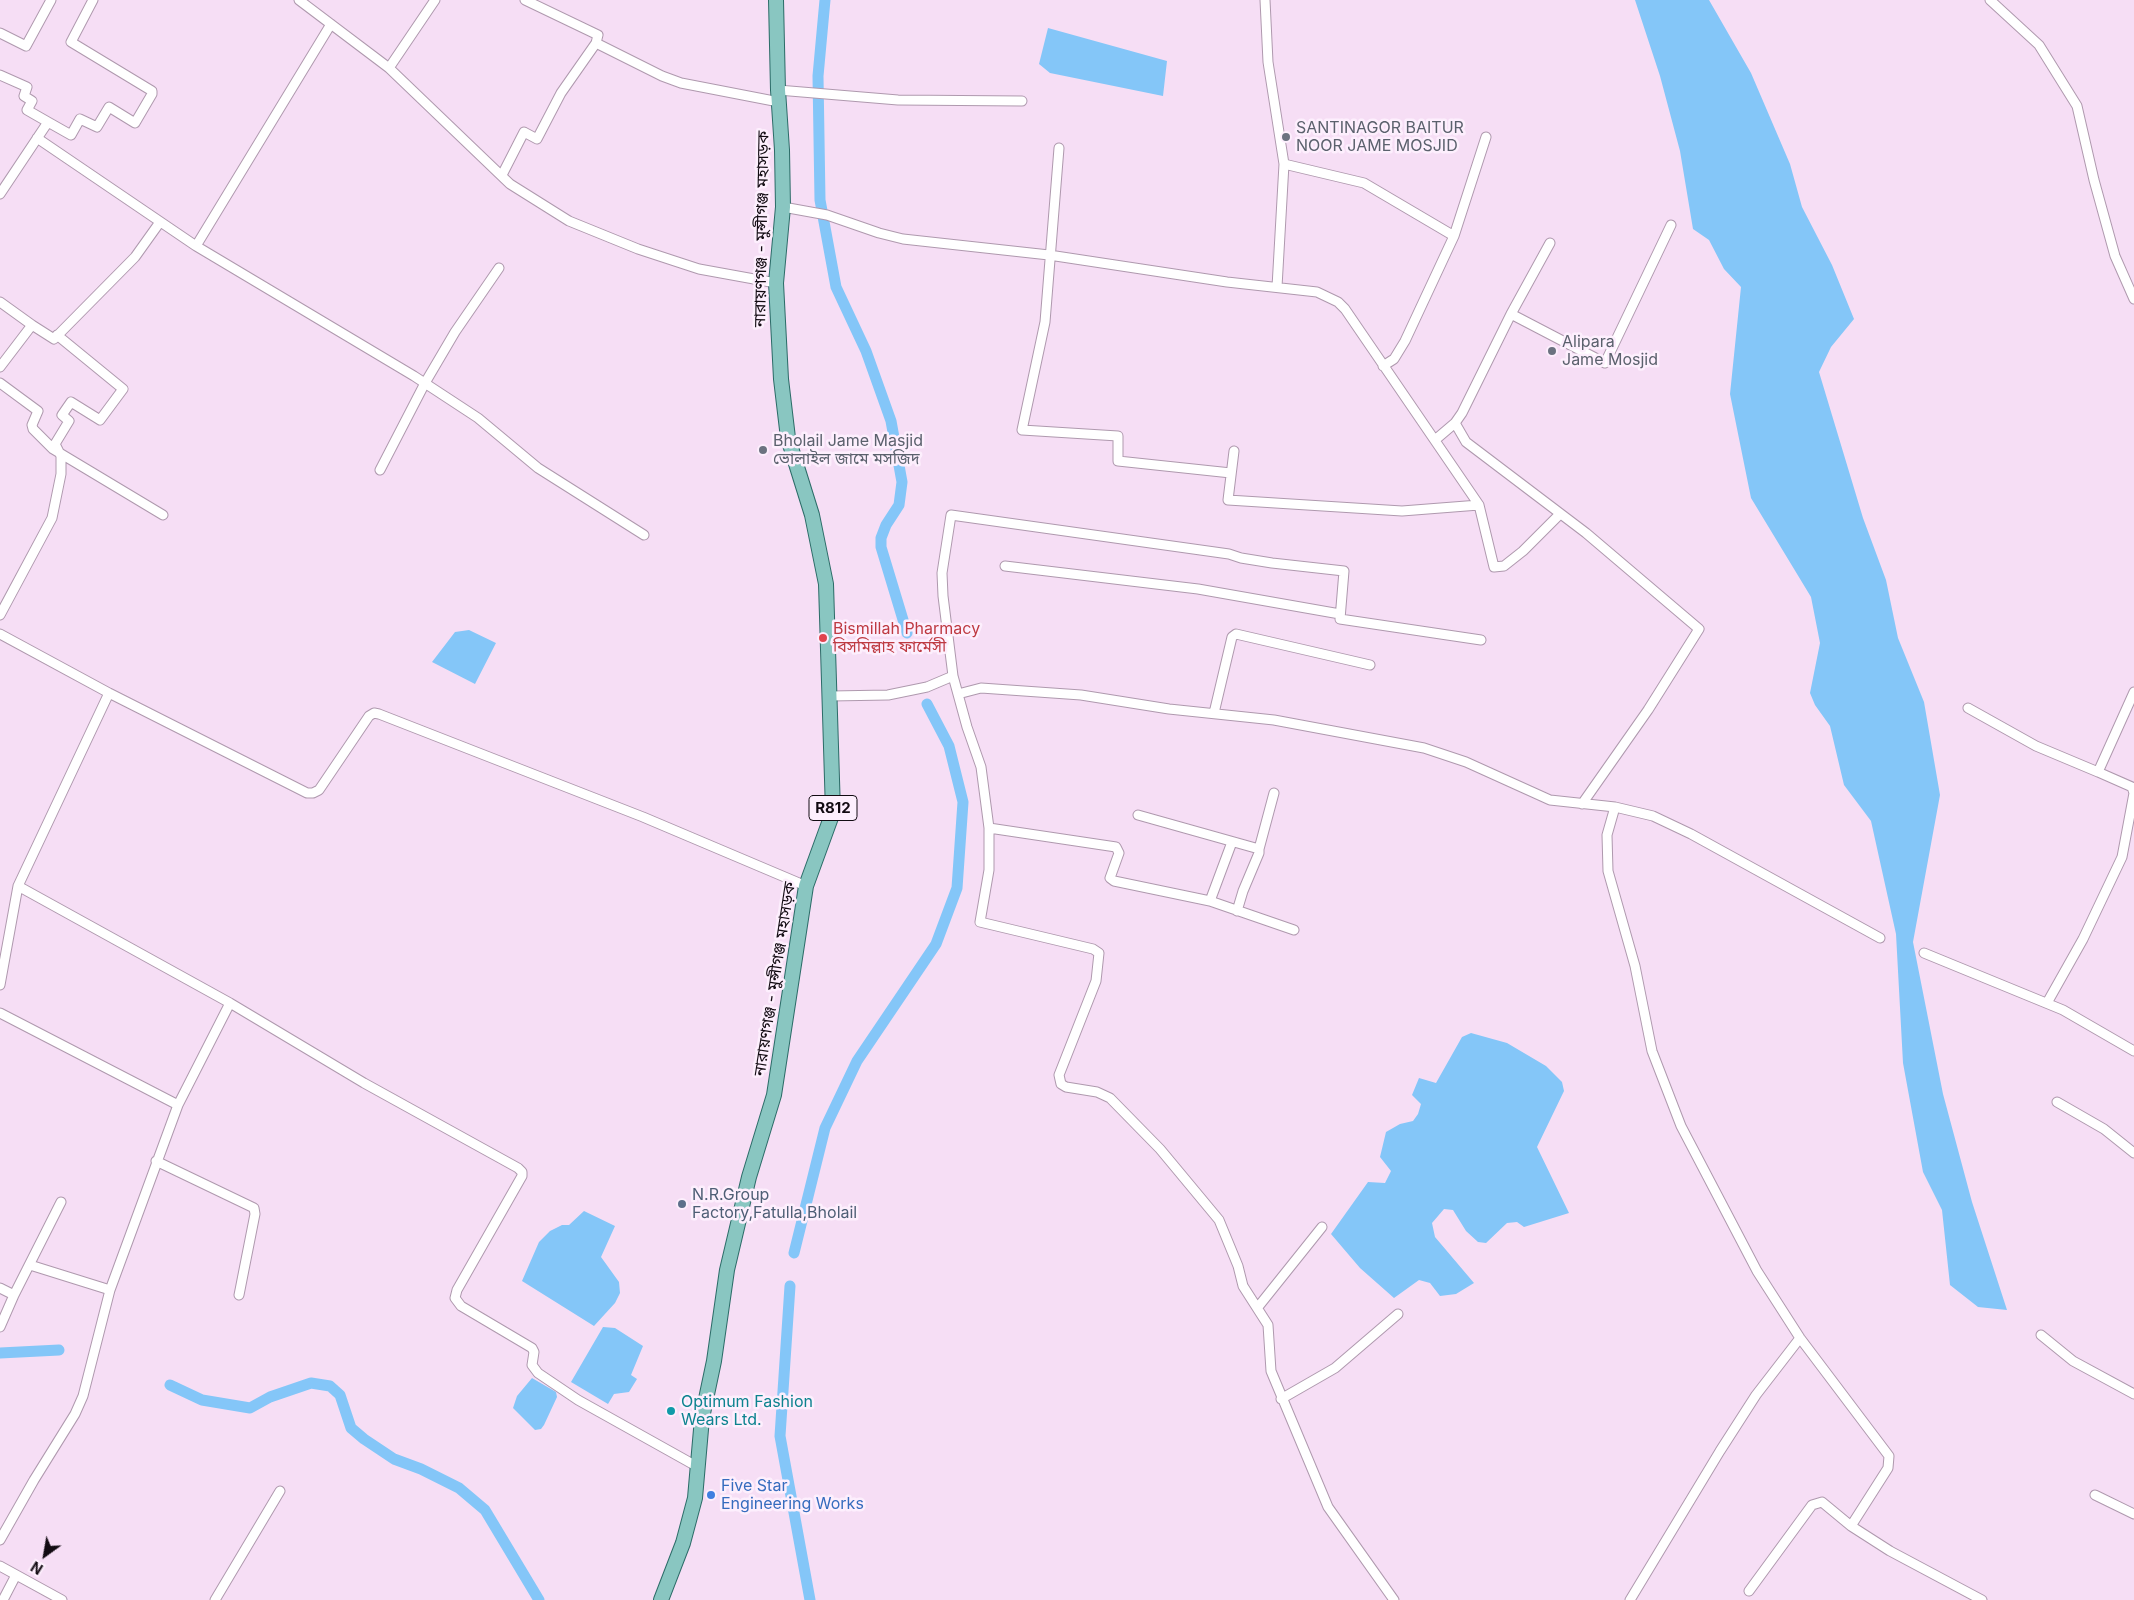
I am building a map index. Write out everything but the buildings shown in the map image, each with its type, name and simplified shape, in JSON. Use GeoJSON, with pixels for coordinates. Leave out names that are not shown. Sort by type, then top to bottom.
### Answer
{"type":"FeatureCollection","features":[{"type":"Feature","properties":{"kind":"main road","name":"নারায়ণগঞ্জ - মুন্সীগঞ্জ মহাসড়ক"},"geometry":{"type":"LineString","coordinates":[[661,1600],[683,1543],[695,1498],[702,1418],[714,1361],[726,1270],[749,1176],[774,1095],[806,886],[833,812],[826,584],[812,515],[788,438],[781,379],[776,283],[783,207],[776,0]]}},
{"type":"Feature","properties":{"kind":"street"},"geometry":{"type":"LineString","coordinates":[[0,32],[26,46],[51,0]]}},
{"type":"Feature","properties":{"kind":"street"},"geometry":{"type":"LineString","coordinates":[[0,75],[27,87],[24,96],[32,101],[27,110],[70,135],[80,119],[97,127],[109,108],[135,123],[152,91],[71,42],[93,0]]}},
{"type":"Feature","properties":{"kind":"street"},"geometry":{"type":"LineString","coordinates":[[299,0],[389,68],[510,184],[569,221],[629,245],[699,269],[776,283]]}},
{"type":"Feature","properties":{"kind":"street"},"geometry":{"type":"LineString","coordinates":[[389,68],[435,0]]}},
{"type":"Feature","properties":{"kind":"street"},"geometry":{"type":"LineString","coordinates":[[502,175],[524,132],[537,139],[561,93],[596,43],[598,35],[526,0]]}},
{"type":"Feature","properties":{"kind":"street"},"geometry":{"type":"LineString","coordinates":[[1265,0],[1268,62],[1284,164],[1277,287]]}},
{"type":"Feature","properties":{"kind":"street"},"geometry":{"type":"LineString","coordinates":[[1990,0],[2039,45],[2077,106],[2094,180],[2115,256],[2134,299]]}},
{"type":"Feature","properties":{"kind":"street"},"geometry":{"type":"LineString","coordinates":[[196,246],[330,24]]}},
{"type":"Feature","properties":{"kind":"street"},"geometry":{"type":"LineString","coordinates":[[596,43],[662,76],[681,83],[778,96],[813,93],[844,97],[1022,101]]}},
{"type":"Feature","properties":{"kind":"street"},"geometry":{"type":"LineString","coordinates":[[0,194],[48,122]]}},
{"type":"Feature","properties":{"kind":"street"},"geometry":{"type":"LineString","coordinates":[[1383,366],[1394,358],[1405,340],[1454,236],[1486,137]]}},
{"type":"Feature","properties":{"kind":"street"},"geometry":{"type":"LineString","coordinates":[[38,138],[196,246],[425,383],[478,418],[538,468],[644,535]]}},
{"type":"Feature","properties":{"kind":"street"},"geometry":{"type":"LineString","coordinates":[[1058,148],[1045,322],[1022,430],[1118,436],[1118,461],[1231,473]]}},
{"type":"Feature","properties":{"kind":"street"},"geometry":{"type":"LineString","coordinates":[[1284,164],[1364,183],[1454,236]]}},
{"type":"Feature","properties":{"kind":"street"},"geometry":{"type":"LineString","coordinates":[[783,207],[828,215],[879,234],[903,239],[1049,255],[1317,292],[1338,302],[1436,440],[1479,505],[1494,567],[1504,566],[1523,551],[1560,514]]}},
{"type":"Feature","properties":{"kind":"street"},"geometry":{"type":"LineString","coordinates":[[0,302],[51,339],[135,257],[160,222]]}},
{"type":"Feature","properties":{"kind":"street"},"geometry":{"type":"LineString","coordinates":[[1511,314],[1605,363],[1671,225]]}},
{"type":"Feature","properties":{"kind":"street"},"geometry":{"type":"LineString","coordinates":[[1436,440],[1455,423],[1462,413],[1511,314],[1550,243]]}},
{"type":"Feature","properties":{"kind":"street"},"geometry":{"type":"LineString","coordinates":[[380,470],[425,383],[455,332],[499,268]]}},
{"type":"Feature","properties":{"kind":"street"},"geometry":{"type":"LineString","coordinates":[[0,368],[32,325]]}},
{"type":"Feature","properties":{"kind":"street"},"geometry":{"type":"LineString","coordinates":[[0,615],[52,518],[60,482],[61,456],[55,444],[69,421],[62,415],[70,403],[100,420],[123,389],[122,386],[57,335]]}},
{"type":"Feature","properties":{"kind":"street"},"geometry":{"type":"LineString","coordinates":[[0,383],[38,411],[32,425],[33,429],[61,456],[164,515]]}},
{"type":"Feature","properties":{"kind":"street"},"geometry":{"type":"LineString","coordinates":[[1455,423],[1466,442],[1586,533],[1699,629],[1648,710],[1582,804]]}},
{"type":"Feature","properties":{"kind":"street"},"geometry":{"type":"LineString","coordinates":[[1234,452],[1228,500],[1402,511],[1479,505]]}},
{"type":"Feature","properties":{"kind":"street"},"geometry":{"type":"LineString","coordinates":[[1394,1600],[1328,1507],[1281,1399],[1271,1371],[1268,1325],[1243,1286],[1238,1266],[1219,1220],[1160,1149],[1110,1098],[1097,1092],[1066,1088],[1061,1084],[1059,1075],[1096,981],[1099,953],[980,922],[989,870],[989,828],[981,767],[953,676],[943,596],[942,573],[951,515],[1229,554],[1272,563],[1344,571],[1340,619],[1481,640]]}},
{"type":"Feature","properties":{"kind":"street"},"geometry":{"type":"LineString","coordinates":[[1005,566],[1198,589],[1340,614]]}},
{"type":"Feature","properties":{"kind":"street"},"geometry":{"type":"LineString","coordinates":[[0,634],[109,693],[307,793],[319,790],[369,716],[374,713],[643,817],[806,886]]}},
{"type":"Feature","properties":{"kind":"street"},"geometry":{"type":"LineString","coordinates":[[1214,714],[1232,637],[1236,634],[1370,665]]}},
{"type":"Feature","properties":{"kind":"street"},"geometry":{"type":"LineString","coordinates":[[830,696],[888,695],[927,687],[953,676]]}},
{"type":"Feature","properties":{"kind":"street"},"geometry":{"type":"LineString","coordinates":[[958,694],[981,688],[1063,694],[1274,720],[1424,748],[1466,762],[1550,800],[1615,807],[1653,816],[1691,834],[1880,938]]}},
{"type":"Feature","properties":{"kind":"street"},"geometry":{"type":"LineString","coordinates":[[2098,772],[2134,692]]}},
{"type":"Feature","properties":{"kind":"street"},"geometry":{"type":"LineString","coordinates":[[0,985],[18,886],[109,693]]}},
{"type":"Feature","properties":{"kind":"street"},"geometry":{"type":"LineString","coordinates":[[1968,708],[2036,746],[2132,787],[2134,793],[2122,857],[2083,939],[2047,1003]]}},
{"type":"Feature","properties":{"kind":"street"},"geometry":{"type":"LineString","coordinates":[[1237,911],[1260,853],[1258,849],[1274,793]]}},
{"type":"Feature","properties":{"kind":"street"},"geometry":{"type":"LineString","coordinates":[[1615,807],[1607,835],[1608,871],[1635,966],[1652,1051],[1681,1126],[1756,1271],[1800,1338],[1889,1456],[1888,1468],[1851,1526]]}},
{"type":"Feature","properties":{"kind":"street"},"geometry":{"type":"LineString","coordinates":[[1138,815],[1258,849]]}},
{"type":"Feature","properties":{"kind":"street"},"geometry":{"type":"LineString","coordinates":[[989,828],[1116,847],[1119,852],[1111,874],[1112,880],[1210,901],[1294,930]]}},
{"type":"Feature","properties":{"kind":"street"},"geometry":{"type":"LineString","coordinates":[[1210,901],[1232,842]]}},
{"type":"Feature","properties":{"kind":"street"},"geometry":{"type":"LineString","coordinates":[[18,886],[230,1003],[364,1083],[518,1168],[522,1172],[522,1176],[457,1290],[456,1298],[461,1306],[532,1348],[534,1352],[532,1365],[538,1373],[578,1400],[698,1467]]}},
{"type":"Feature","properties":{"kind":"street"},"geometry":{"type":"LineString","coordinates":[[1924,953],[2063,1010],[2134,1051]]}},
{"type":"Feature","properties":{"kind":"street"},"geometry":{"type":"LineString","coordinates":[[0,1540],[84,1396],[110,1290],[156,1161],[178,1104],[230,1003]]}},
{"type":"Feature","properties":{"kind":"street"},"geometry":{"type":"LineString","coordinates":[[0,1013],[178,1104]]}},
{"type":"Feature","properties":{"kind":"street"},"geometry":{"type":"LineString","coordinates":[[2057,1102],[2104,1128],[2134,1153]]}},
{"type":"Feature","properties":{"kind":"street"},"geometry":{"type":"LineString","coordinates":[[156,1161],[254,1208],[255,1214],[239,1295]]}},
{"type":"Feature","properties":{"kind":"street"},"geometry":{"type":"LineString","coordinates":[[0,1327],[61,1202]]}},
{"type":"Feature","properties":{"kind":"street"},"geometry":{"type":"LineString","coordinates":[[1258,1307],[1322,1227]]}},
{"type":"Feature","properties":{"kind":"street"},"geometry":{"type":"LineString","coordinates":[[30,1265],[110,1290]]}},
{"type":"Feature","properties":{"kind":"street"},"geometry":{"type":"LineString","coordinates":[[0,1288],[14,1295]]}},
{"type":"Feature","properties":{"kind":"street"},"geometry":{"type":"LineString","coordinates":[[1281,1399],[1335,1368],[1398,1314]]}},
{"type":"Feature","properties":{"kind":"street"},"geometry":{"type":"LineString","coordinates":[[2041,1336],[2073,1361],[2134,1394]]}},
{"type":"Feature","properties":{"kind":"street"},"geometry":{"type":"LineString","coordinates":[[1630,1600],[1756,1395],[1800,1338]]}},
{"type":"Feature","properties":{"kind":"street"},"geometry":{"type":"LineString","coordinates":[[215,1600],[280,1491]]}},
{"type":"Feature","properties":{"kind":"street"},"geometry":{"type":"LineString","coordinates":[[2095,1495],[2134,1514]]}},
{"type":"Feature","properties":{"kind":"street"},"geometry":{"type":"LineString","coordinates":[[1749,1591],[1812,1505],[1822,1502],[1851,1526],[1890,1551],[1982,1600]]}},
{"type":"Feature","properties":{"kind":"street"},"geometry":{"type":"LineString","coordinates":[[0,1566],[62,1600]]}},
{"type":"Feature","properties":{"kind":"street"},"geometry":{"type":"LineString","coordinates":[[3,1600],[16,1575]]}},
{"type":"Feature","properties":{"kind":"water"},"geometry":{"type":"Polygon","coordinates":[[[1635,0],[1709,0],[1751,73],[1790,164],[1802,207],[1832,265],[1854,319],[1831,347],[1819,372],[1863,518],[1886,580],[1898,638],[1924,702],[1940,795],[1913,942],[1943,1094],[1972,1202],[2007,1310],[1978,1307],[1950,1285],[1942,1210],[1923,1172],[1903,1063],[1896,934],[1871,821],[1844,785],[1830,726],[1815,705],[1810,693],[1820,643],[1811,597],[1751,498],[1730,394],[1741,287],[1724,269],[1709,240],[1693,229],[1680,151],[1660,76],[1635,0]]]}},
{"type":"Feature","properties":{"kind":"water"},"geometry":{"type":"Polygon","coordinates":[[[1048,28],[1167,61],[1163,96],[1050,73],[1039,64],[1048,28]]]}},
{"type":"Feature","properties":{"kind":"water"},"geometry":{"type":"Polygon","coordinates":[[[469,630],[496,643],[475,684],[432,662],[455,632],[469,630]]]}},
{"type":"Feature","properties":{"kind":"water"},"geometry":{"type":"Polygon","coordinates":[[[1471,1033],[1507,1043],[1546,1066],[1562,1082],[1564,1091],[1537,1147],[1569,1213],[1524,1227],[1517,1222],[1507,1223],[1486,1243],[1478,1242],[1466,1231],[1453,1210],[1444,1209],[1432,1223],[1435,1237],[1474,1283],[1456,1294],[1440,1296],[1430,1283],[1419,1280],[1394,1298],[1360,1268],[1331,1234],[1368,1182],[1385,1183],[1391,1171],[1380,1157],[1386,1132],[1400,1124],[1413,1121],[1418,1114],[1421,1104],[1412,1095],[1419,1078],[1436,1083],[1462,1037],[1471,1033]]]}},
{"type":"Feature","properties":{"kind":"water"},"geometry":{"type":"Polygon","coordinates":[[[584,1211],[615,1226],[601,1257],[619,1282],[620,1293],[615,1303],[594,1326],[522,1281],[539,1242],[550,1231],[562,1225],[569,1225],[584,1211]]]}},
{"type":"Feature","properties":{"kind":"water"},"geometry":{"type":"Polygon","coordinates":[[[603,1327],[615,1328],[643,1346],[631,1375],[637,1379],[629,1392],[614,1394],[608,1404],[571,1382],[603,1327]]]}},
{"type":"Feature","properties":{"kind":"water"},"geometry":{"type":"Polygon","coordinates":[[[532,1378],[556,1392],[557,1397],[544,1425],[541,1429],[535,1430],[513,1408],[517,1396],[532,1378]]]}},
{"type":"Feature","properties":{"kind":"waterway"},"geometry":{"type":"LineString","coordinates":[[825,0],[818,76],[820,200],[836,287],[866,351],[891,421],[902,482],[899,505],[886,525],[881,538],[881,547],[907,633]]}},
{"type":"Feature","properties":{"kind":"waterway"},"geometry":{"type":"LineString","coordinates":[[794,1253],[825,1128],[857,1061],[936,944],[957,888],[963,802],[949,746],[927,704]]}},
{"type":"Feature","properties":{"kind":"waterway"},"geometry":{"type":"LineString","coordinates":[[790,1286],[780,1436],[810,1600]]}},
{"type":"Feature","properties":{"kind":"waterway"},"geometry":{"type":"LineString","coordinates":[[0,1353],[59,1350]]}},
{"type":"Feature","properties":{"kind":"waterway"},"geometry":{"type":"LineString","coordinates":[[170,1385],[202,1400],[250,1408],[270,1397],[311,1383],[330,1386],[340,1395],[351,1428],[364,1439],[394,1459],[421,1469],[459,1488],[485,1510],[539,1600]]}},
{"type":"Feature","properties":{"kind":"place","name":"SANTINAGOR BAITUR NOOR JAME MOSJID"},"geometry":{"type":"Point","coordinates":[1286,137]}},
{"type":"Feature","properties":{"kind":"place","name":"Alipara Jame Mosjid"},"geometry":{"type":"Point","coordinates":[1552,351]}},
{"type":"Feature","properties":{"kind":"place","name":"Bholail Jame Masjid ভোলাইল জামে মসজিদ"},"geometry":{"type":"Point","coordinates":[763,450]}},
{"type":"Feature","properties":{"kind":"place","name":"Bismillah Pharmacy বিসমিল্লাহ ফার্মেসী"},"geometry":{"type":"Point","coordinates":[823,638]}},
{"type":"Feature","properties":{"kind":"place","name":"N.R.Group Factory,Fatulla,Bholail"},"geometry":{"type":"Point","coordinates":[682,1204]}},
{"type":"Feature","properties":{"kind":"place","name":"Optimum Fashion Wears Ltd."},"geometry":{"type":"Point","coordinates":[671,1411]}},
{"type":"Feature","properties":{"kind":"place","name":"Five Star Engineering Works"},"geometry":{"type":"Point","coordinates":[711,1495]}}]}
